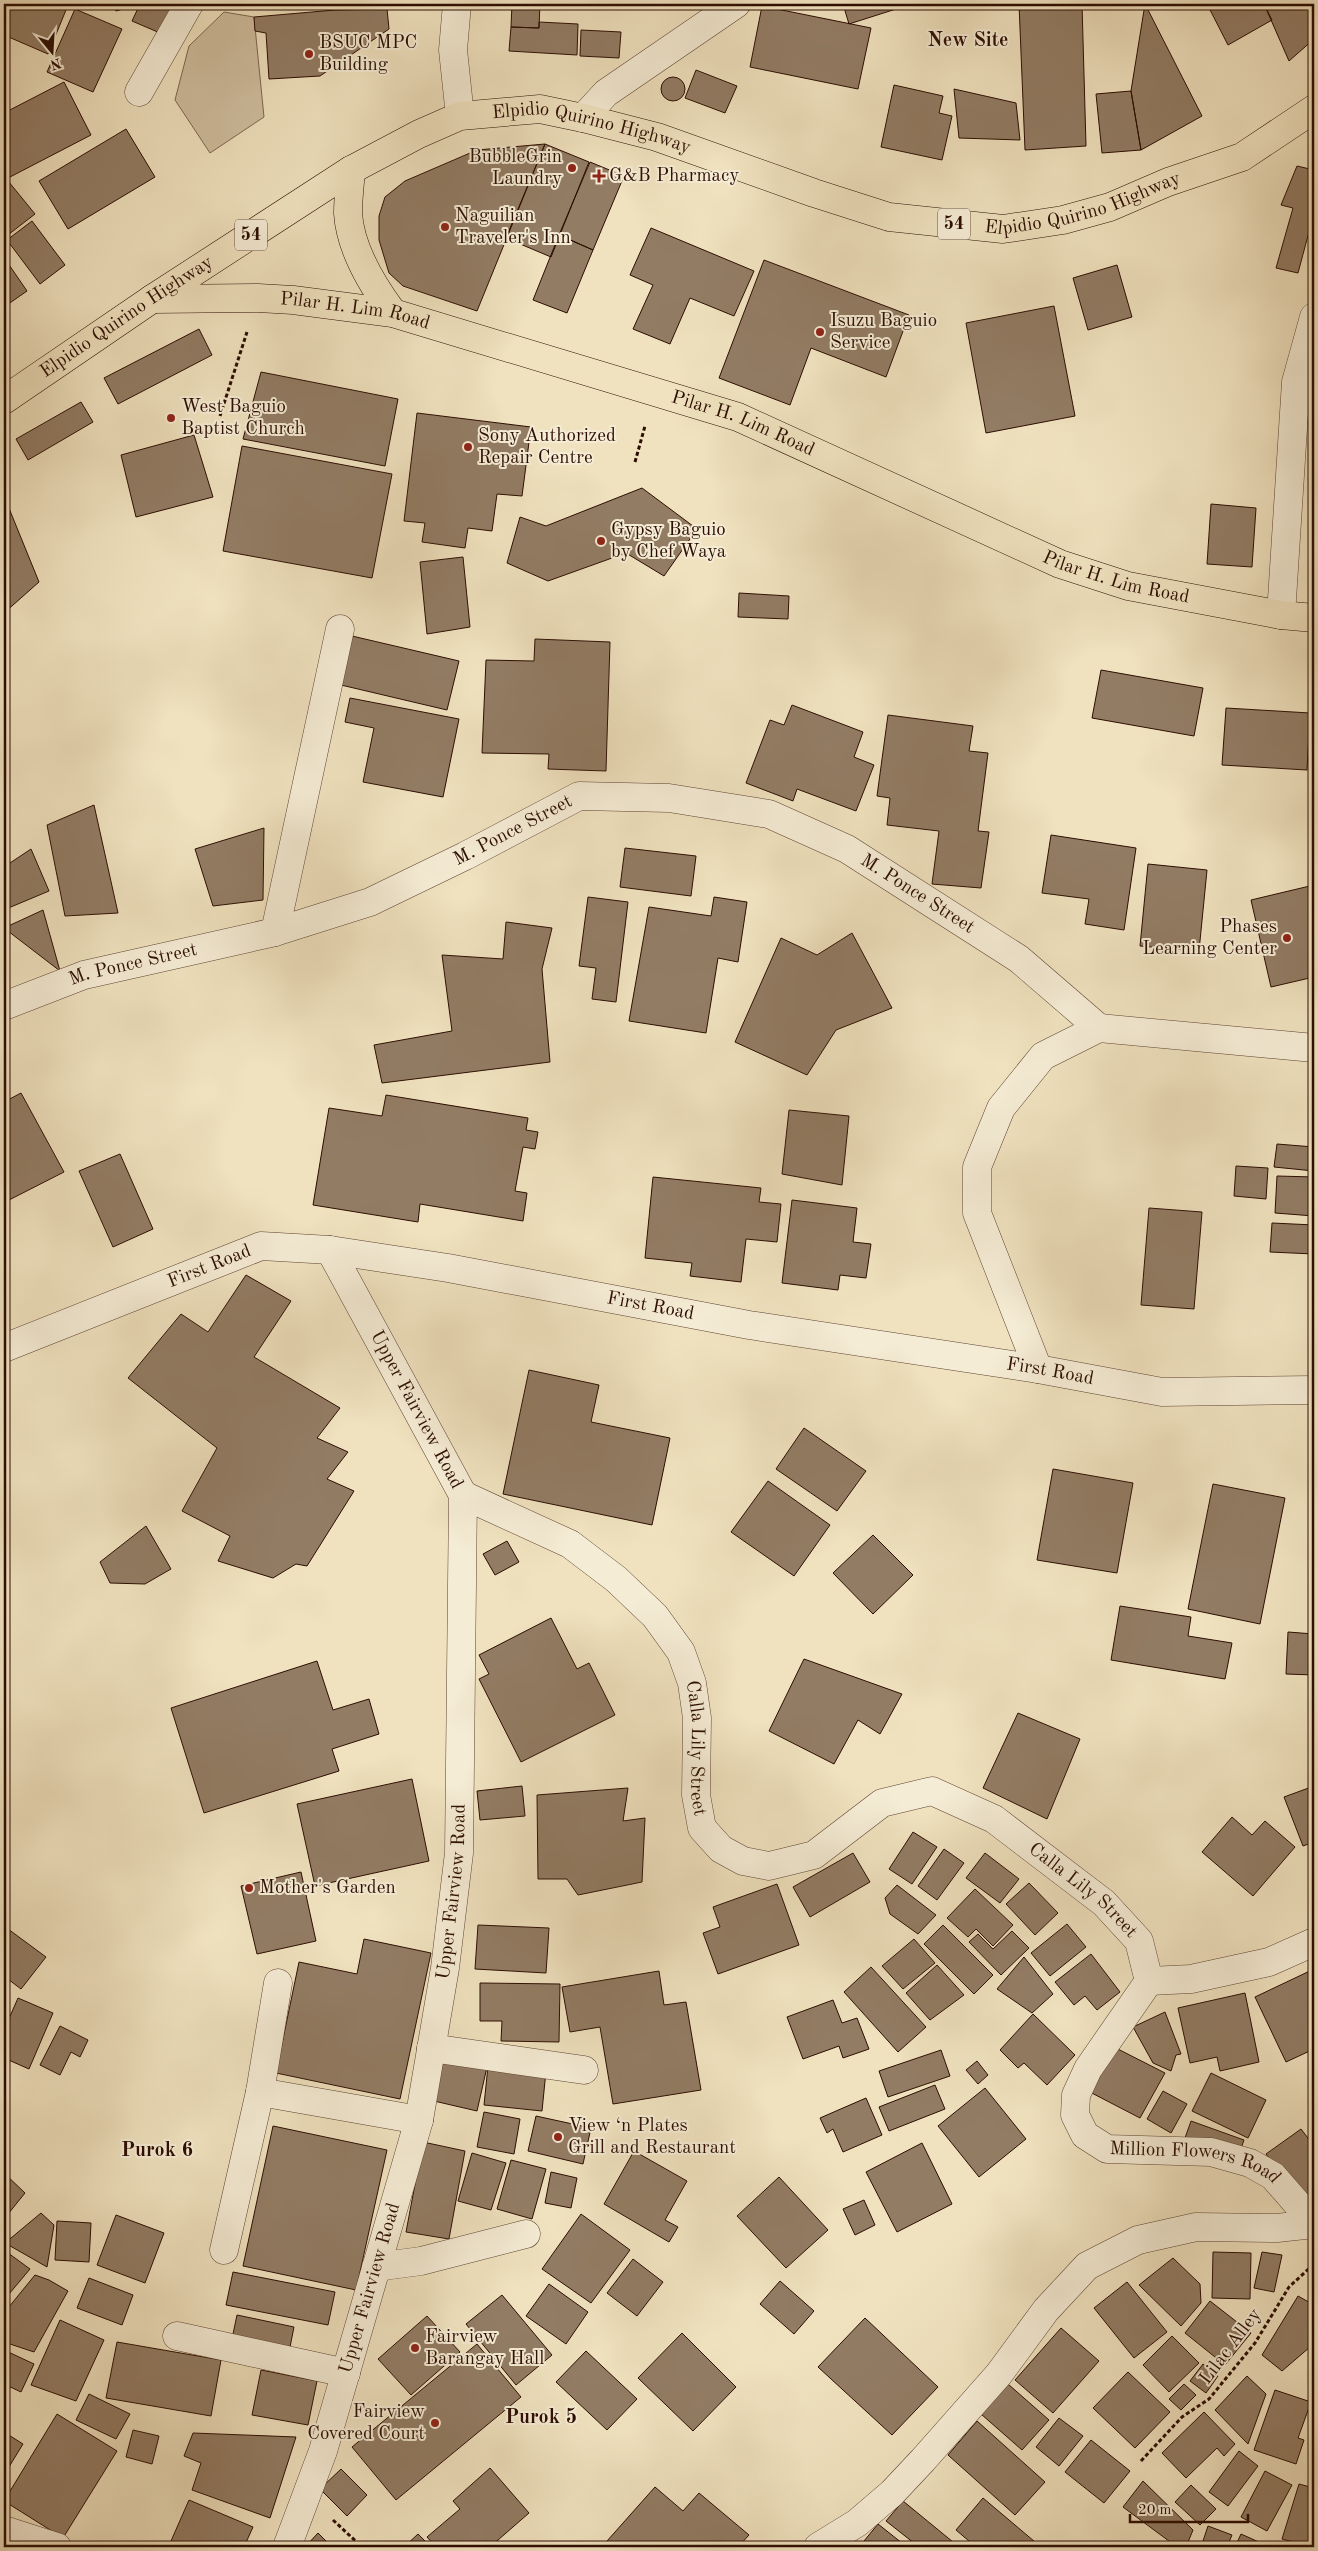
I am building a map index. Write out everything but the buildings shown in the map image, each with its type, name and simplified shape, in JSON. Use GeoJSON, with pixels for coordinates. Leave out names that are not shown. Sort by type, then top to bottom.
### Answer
{"type":"FeatureCollection","features":[{"type":"Feature","properties":{"kind":"main road","name":"Elpidio Quirino Highway"},"geometry":{"type":"LineString","coordinates":[[4,400],[152,299],[351,170],[419,134],[460,116],[540,109],[658,137],[814,193],[889,217],[1003,229],[1064,220],[1110,206],[1168,182],[1242,157],[1314,109]]}},
{"type":"Feature","properties":{"kind":"main road"},"geometry":{"type":"LineString","coordinates":[[351,170],[348,215],[356,243],[366,272],[393,313]]}},
{"type":"Feature","properties":{"kind":"main road","name":"Pilar H. Lim Road"},"geometry":{"type":"LineString","coordinates":[[152,299],[258,298],[293,300],[393,313],[738,417],[1060,564],[1128,586],[1281,614],[1314,618]]}},
{"type":"Feature","properties":{"kind":"street"},"geometry":{"type":"LineString","coordinates":[[139,92],[189,4]]}},
{"type":"Feature","properties":{"kind":"street"},"geometry":{"type":"LineString","coordinates":[[457,4],[453,50],[460,116]]}},
{"type":"Feature","properties":{"kind":"street"},"geometry":{"type":"LineString","coordinates":[[583,118],[606,93],[736,4]]}},
{"type":"Feature","properties":{"kind":"street"},"geometry":{"type":"LineString","coordinates":[[1281,614],[1296,382],[1314,317]]}},
{"type":"Feature","properties":{"kind":"street"},"geometry":{"type":"LineString","coordinates":[[275,932],[340,629]]}},
{"type":"Feature","properties":{"kind":"street","name":"M. Ponce Street"},"geometry":{"type":"LineString","coordinates":[[4,1006],[84,975],[275,932],[370,902],[465,856],[579,796],[669,798],[769,814],[847,849],[1018,959],[1099,1028]]}},
{"type":"Feature","properties":{"kind":"street"},"geometry":{"type":"LineString","coordinates":[[1038,1369],[977,1213],[977,1167],[1001,1108],[1044,1056],[1099,1028],[1314,1048]]}},
{"type":"Feature","properties":{"kind":"street","name":"First Road"},"geometry":{"type":"LineString","coordinates":[[4,1348],[261,1246],[330,1250],[448,1268],[749,1325],[1038,1369],[1162,1392],[1314,1390]]}},
{"type":"Feature","properties":{"kind":"street","name":"Upper Fairview Road"},"geometry":{"type":"LineString","coordinates":[[287,2547],[323,2451],[419,2120],[445,1968],[460,1853],[463,1495],[330,1250]]}},
{"type":"Feature","properties":{"kind":"street","name":"Calla Lily Street"},"geometry":{"type":"LineString","coordinates":[[463,1495],[570,1544],[616,1579],[655,1616],[680,1652],[692,1684],[697,1718],[696,1795],[702,1828],[721,1849],[743,1861],[769,1866],[814,1854],[882,1803],[932,1791],[994,1819],[1104,1903],[1139,1941],[1149,1981]]}},
{"type":"Feature","properties":{"kind":"street"},"geometry":{"type":"LineString","coordinates":[[1149,1981],[1191,1979],[1269,1962],[1314,1942]]}},
{"type":"Feature","properties":{"kind":"street","name":"Million Flowers Road"},"geometry":{"type":"LineString","coordinates":[[1149,1981],[1088,2069],[1076,2095],[1075,2115],[1085,2135],[1107,2149],[1212,2152],[1250,2163],[1273,2176],[1314,2223]]}},
{"type":"Feature","properties":{"kind":"street"},"geometry":{"type":"LineString","coordinates":[[224,2250],[260,2092],[278,1983]]}},
{"type":"Feature","properties":{"kind":"street"},"geometry":{"type":"LineString","coordinates":[[431,2048],[584,2070]]}},
{"type":"Feature","properties":{"kind":"street"},"geometry":{"type":"LineString","coordinates":[[260,2092],[419,2120]]}},
{"type":"Feature","properties":{"kind":"street"},"geometry":{"type":"LineString","coordinates":[[818,2547],[857,2522],[911,2473],[999,2374],[1046,2310],[1087,2266],[1138,2240],[1196,2227],[1277,2228],[1314,2223]]}},
{"type":"Feature","properties":{"kind":"street"},"geometry":{"type":"LineString","coordinates":[[376,2267],[422,2261],[460,2249],[526,2234]]}},
{"type":"Feature","properties":{"kind":"street"},"geometry":{"type":"LineString","coordinates":[[177,2336],[346,2373]]}},
{"type":"Feature","properties":{"kind":"street"},"geometry":{"type":"LineString","coordinates":[[4,2530],[57,2547]]}},
{"type":"Feature","properties":{"kind":"path"},"geometry":{"type":"LineString","coordinates":[[220,416],[258,298]]}},
{"type":"Feature","properties":{"kind":"path","name":"Lilac Alley"},"geometry":{"type":"LineString","coordinates":[[1141,2461],[1182,2417],[1209,2399],[1255,2343],[1289,2287],[1314,2264]]}},
{"type":"Feature","properties":{"kind":"shaded area"},"geometry":{"type":"Polygon","coordinates":[[[224,12],[254,17],[264,117],[210,153],[175,100],[189,46],[224,12]]]}},
{"type":"Feature","properties":{"kind":"place","name":"BSUC MPC Building"},"geometry":{"type":"Point","coordinates":[309,54]}},
{"type":"Feature","properties":{"kind":"place","name":"BubbleGrin Laundry"},"geometry":{"type":"Point","coordinates":[572,168]}},
{"type":"Feature","properties":{"kind":"place","name":"G&B Pharmacy"},"geometry":{"type":"Point","coordinates":[599,176]}},
{"type":"Feature","properties":{"kind":"place","name":"Naguilian Traveler's Inn"},"geometry":{"type":"Point","coordinates":[445,227]}},
{"type":"Feature","properties":{"kind":"place","name":"Isuzu Baguio Service"},"geometry":{"type":"Point","coordinates":[820,332]}},
{"type":"Feature","properties":{"kind":"place","name":"West Baguio Baptist Church"},"geometry":{"type":"Point","coordinates":[171,418]}},
{"type":"Feature","properties":{"kind":"place","name":"Sony Authorized Repair Centre"},"geometry":{"type":"Point","coordinates":[468,447]}},
{"type":"Feature","properties":{"kind":"place","name":"Gypsy Baguio by Chef Waya"},"geometry":{"type":"Point","coordinates":[601,541]}},
{"type":"Feature","properties":{"kind":"place","name":"Phases Learning Center"},"geometry":{"type":"Point","coordinates":[1287,938]}},
{"type":"Feature","properties":{"kind":"place","name":"Mother's Garden"},"geometry":{"type":"Point","coordinates":[249,1888]}},
{"type":"Feature","properties":{"kind":"place","name":"View ‘n Plates Grill and Restaurant"},"geometry":{"type":"Point","coordinates":[558,2137]}},
{"type":"Feature","properties":{"kind":"place","name":"Fairview Barangay Hall"},"geometry":{"type":"Point","coordinates":[415,2348]}},
{"type":"Feature","properties":{"kind":"place","name":"Fairview Covered Court"},"geometry":{"type":"Point","coordinates":[435,2423]}},
{"type":"Feature","properties":{"kind":"district","name":"New Site"},"geometry":{"type":"Point","coordinates":[968,41]}},
{"type":"Feature","properties":{"kind":"district","name":"Purok 6"},"geometry":{"type":"Point","coordinates":[157,2151]}},
{"type":"Feature","properties":{"kind":"district","name":"Purok 5"},"geometry":{"type":"Point","coordinates":[541,2418]}}]}
